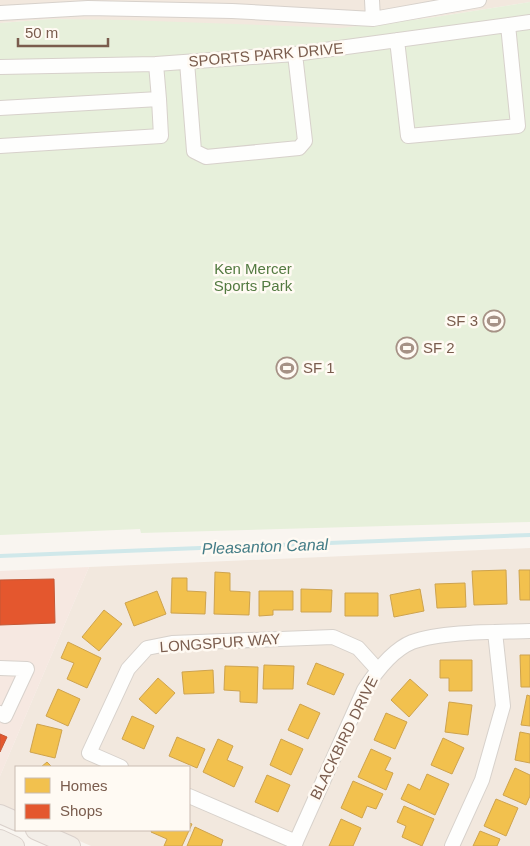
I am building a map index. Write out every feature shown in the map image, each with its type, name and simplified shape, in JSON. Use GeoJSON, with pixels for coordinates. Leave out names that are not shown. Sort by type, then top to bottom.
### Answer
{"type":"FeatureCollection","features":[{"type":"Feature","properties":{"kind":"main road"},"geometry":{"type":"LineString","coordinates":[[0,814],[15,821]]}},
{"type":"Feature","properties":{"kind":"main road"},"geometry":{"type":"LineString","coordinates":[[43,837],[71,846]]}},
{"type":"Feature","properties":{"kind":"main road"},"geometry":{"type":"LineString","coordinates":[[0,839],[15,846]]}},
{"type":"Feature","properties":{"kind":"street"},"geometry":{"type":"LineString","coordinates":[[372,0],[373,19]]}},
{"type":"Feature","properties":{"kind":"street"},"geometry":{"type":"LineString","coordinates":[[0,13],[87,4],[232,6],[373,19],[479,0]]}},
{"type":"Feature","properties":{"kind":"street","name":"SPORTS PARK DRIVE"},"geometry":{"type":"LineString","coordinates":[[0,67],[156,64],[295,54],[530,22]]}},
{"type":"Feature","properties":{"kind":"street"},"geometry":{"type":"LineString","coordinates":[[397,40],[408,136],[518,126],[508,25]]}},
{"type":"Feature","properties":{"kind":"street"},"geometry":{"type":"LineString","coordinates":[[187,62],[194,151],[206,156],[299,148],[304,141],[295,54]]}},
{"type":"Feature","properties":{"kind":"street"},"geometry":{"type":"LineString","coordinates":[[0,146],[161,136],[156,64]]}},
{"type":"Feature","properties":{"kind":"street"},"geometry":{"type":"LineString","coordinates":[[0,108],[159,99]]}},
{"type":"Feature","properties":{"kind":"street","name":"BLACKBIRD DRIVE"},"geometry":{"type":"LineString","coordinates":[[295,844],[364,690],[378,669],[391,656],[411,642],[440,636],[530,631]]}},
{"type":"Feature","properties":{"kind":"street"},"geometry":{"type":"LineString","coordinates":[[452,846],[482,780],[504,706],[495,632]]}},
{"type":"Feature","properties":{"kind":"street","name":"LONGSPUR WAY"},"geometry":{"type":"LineString","coordinates":[[120,766],[89,753],[128,669],[147,648],[172,643],[333,637],[358,648],[378,669]]}},
{"type":"Feature","properties":{"kind":"street"},"geometry":{"type":"LineString","coordinates":[[0,668],[27,669],[5,716],[0,713]]}},
{"type":"Feature","properties":{"kind":"street"},"geometry":{"type":"LineString","coordinates":[[190,796],[295,844]]}},
{"type":"Feature","properties":{"kind":"shaded area"},"geometry":{"type":"Polygon","coordinates":[[[0,0],[530,0],[530,2],[429,18],[341,29],[52,19],[0,23],[0,0]]]}},
{"type":"Feature","properties":{"kind":"shaded area"},"geometry":{"type":"Polygon","coordinates":[[[530,548],[530,846],[91,846],[56,831],[190,831],[190,766],[15,766],[15,812],[0,804],[0,776],[89,567],[530,548]]]}},
{"type":"Feature","properties":{"kind":"shaded area"},"geometry":{"type":"Polygon","coordinates":[[[89,567],[0,776],[0,571],[89,567]]]}},
{"type":"Feature","properties":{"kind":"green space","name":"Ken Mercer Sports Park"},"geometry":{"type":"Polygon","coordinates":[[[530,2],[530,522],[141,533],[140,529],[0,535],[0,23],[52,19],[125,20],[341,28],[429,18],[530,2]]]}},
{"type":"Feature","properties":{"kind":"building: Homes"},"geometry":{"type":"Polygon","coordinates":[[[506,570],[507,604],[474,605],[472,571],[506,570]]]}},
{"type":"Feature","properties":{"kind":"building: Homes"},"geometry":{"type":"Polygon","coordinates":[[[519,570],[530,570],[530,600],[520,600],[519,570]]]}},
{"type":"Feature","properties":{"kind":"building: Homes"},"geometry":{"type":"Polygon","coordinates":[[[215,572],[230,573],[230,591],[250,592],[249,615],[214,614],[215,572]]]}},
{"type":"Feature","properties":{"kind":"building: Homes"},"geometry":{"type":"Polygon","coordinates":[[[172,578],[187,578],[187,591],[206,592],[205,614],[171,613],[172,578]]]}},
{"type":"Feature","properties":{"kind":"building: Homes"},"geometry":{"type":"Polygon","coordinates":[[[465,583],[466,607],[437,608],[435,584],[465,583]]]}},
{"type":"Feature","properties":{"kind":"building: Homes"},"geometry":{"type":"Polygon","coordinates":[[[301,589],[332,590],[331,612],[301,612],[301,589]]]}},
{"type":"Feature","properties":{"kind":"building: Homes"},"geometry":{"type":"Polygon","coordinates":[[[420,589],[424,611],[394,617],[390,595],[420,589]]]}},
{"type":"Feature","properties":{"kind":"building: Homes"},"geometry":{"type":"Polygon","coordinates":[[[157,591],[166,614],[134,626],[125,603],[157,591]]]}},
{"type":"Feature","properties":{"kind":"building: Homes"},"geometry":{"type":"Polygon","coordinates":[[[259,591],[293,591],[293,610],[273,610],[273,615],[259,616],[259,591]]]}},
{"type":"Feature","properties":{"kind":"building: Homes"},"geometry":{"type":"Polygon","coordinates":[[[345,593],[378,593],[378,616],[345,616],[345,593]]]}},
{"type":"Feature","properties":{"kind":"building: Homes"},"geometry":{"type":"Polygon","coordinates":[[[104,610],[122,624],[99,651],[82,637],[104,610]]]}},
{"type":"Feature","properties":{"kind":"building: Homes"},"geometry":{"type":"Polygon","coordinates":[[[68,642],[101,658],[87,688],[67,679],[74,663],[61,658],[68,642]]]}},
{"type":"Feature","properties":{"kind":"building: Homes"},"geometry":{"type":"Polygon","coordinates":[[[520,655],[530,655],[530,687],[521,687],[520,655]]]}},
{"type":"Feature","properties":{"kind":"building: Homes"},"geometry":{"type":"Polygon","coordinates":[[[440,660],[472,660],[472,691],[449,691],[449,678],[440,678],[440,660]]]}},
{"type":"Feature","properties":{"kind":"building: Homes"},"geometry":{"type":"Polygon","coordinates":[[[316,663],[344,674],[334,695],[307,684],[316,663]]]}},
{"type":"Feature","properties":{"kind":"building: Homes"},"geometry":{"type":"Polygon","coordinates":[[[264,665],[294,666],[293,689],[263,689],[264,665]]]}},
{"type":"Feature","properties":{"kind":"building: Homes"},"geometry":{"type":"Polygon","coordinates":[[[225,666],[258,667],[257,703],[240,702],[240,691],[224,690],[225,666]]]}},
{"type":"Feature","properties":{"kind":"building: Homes"},"geometry":{"type":"Polygon","coordinates":[[[213,670],[214,693],[184,694],[182,672],[213,670]]]}},
{"type":"Feature","properties":{"kind":"building: Homes"},"geometry":{"type":"Polygon","coordinates":[[[158,678],[175,693],[156,714],[139,699],[158,678]]]}},
{"type":"Feature","properties":{"kind":"building: Homes"},"geometry":{"type":"Polygon","coordinates":[[[410,679],[428,695],[409,717],[391,700],[410,679]]]}},
{"type":"Feature","properties":{"kind":"building: Homes"},"geometry":{"type":"Polygon","coordinates":[[[58,689],[80,699],[68,726],[46,716],[58,689]]]}},
{"type":"Feature","properties":{"kind":"building: Homes"},"geometry":{"type":"Polygon","coordinates":[[[527,695],[530,696],[530,726],[521,725],[527,695]]]}},
{"type":"Feature","properties":{"kind":"building: Homes"},"geometry":{"type":"Polygon","coordinates":[[[449,702],[472,705],[468,735],[445,732],[449,702]]]}},
{"type":"Feature","properties":{"kind":"building: Homes"},"geometry":{"type":"Polygon","coordinates":[[[300,704],[320,713],[308,739],[288,730],[300,704]]]}},
{"type":"Feature","properties":{"kind":"building: Homes"},"geometry":{"type":"Polygon","coordinates":[[[386,713],[407,722],[395,749],[374,740],[386,713]]]}},
{"type":"Feature","properties":{"kind":"building: Homes"},"geometry":{"type":"Polygon","coordinates":[[[132,716],[154,726],[144,749],[122,739],[132,716]]]}},
{"type":"Feature","properties":{"kind":"building: Homes"},"geometry":{"type":"Polygon","coordinates":[[[37,724],[62,730],[55,758],[30,752],[37,724]]]}},
{"type":"Feature","properties":{"kind":"building: Homes"},"geometry":{"type":"Polygon","coordinates":[[[520,732],[530,734],[530,763],[515,760],[520,732]]]}},
{"type":"Feature","properties":{"kind":"building: Homes"},"geometry":{"type":"Polygon","coordinates":[[[177,737],[205,749],[197,768],[169,756],[177,737]]]}},
{"type":"Feature","properties":{"kind":"building: Homes"},"geometry":{"type":"Polygon","coordinates":[[[443,738],[464,748],[452,774],[431,765],[443,738]]]}},
{"type":"Feature","properties":{"kind":"building: Homes"},"geometry":{"type":"Polygon","coordinates":[[[218,739],[233,746],[227,760],[243,767],[234,787],[203,772],[218,739]]]}},
{"type":"Feature","properties":{"kind":"building: Homes"},"geometry":{"type":"Polygon","coordinates":[[[281,739],[303,749],[291,775],[270,765],[281,739]]]}},
{"type":"Feature","properties":{"kind":"building: Homes"},"geometry":{"type":"Polygon","coordinates":[[[371,749],[391,758],[385,770],[393,773],[386,790],[358,777],[371,749]]]}},
{"type":"Feature","properties":{"kind":"building: Homes"},"geometry":{"type":"Polygon","coordinates":[[[47,762],[51,766],[42,766],[47,762]]]}},
{"type":"Feature","properties":{"kind":"building: Homes"},"geometry":{"type":"Polygon","coordinates":[[[515,768],[530,775],[530,796],[526,805],[503,795],[515,768]]]}},
{"type":"Feature","properties":{"kind":"building: Homes"},"geometry":{"type":"Polygon","coordinates":[[[427,774],[449,784],[435,815],[401,799],[408,784],[420,790],[427,774]]]}},
{"type":"Feature","properties":{"kind":"building: Homes"},"geometry":{"type":"Polygon","coordinates":[[[267,775],[290,785],[278,812],[255,802],[267,775]]]}},
{"type":"Feature","properties":{"kind":"building: Homes"},"geometry":{"type":"Polygon","coordinates":[[[353,781],[383,794],[376,809],[367,806],[362,818],[341,808],[353,781]]]}},
{"type":"Feature","properties":{"kind":"building: Homes"},"geometry":{"type":"Polygon","coordinates":[[[496,799],[518,808],[506,836],[484,826],[496,799]]]}},
{"type":"Feature","properties":{"kind":"building: Homes"},"geometry":{"type":"Polygon","coordinates":[[[404,806],[434,819],[422,846],[402,837],[406,826],[397,822],[404,806]]]}},
{"type":"Feature","properties":{"kind":"building: Homes"},"geometry":{"type":"Polygon","coordinates":[[[341,819],[361,828],[353,846],[329,846],[341,819]]]}},
{"type":"Feature","properties":{"kind":"building: Homes"},"geometry":{"type":"Polygon","coordinates":[[[195,827],[223,840],[221,846],[187,846],[195,827]]]}},
{"type":"Feature","properties":{"kind":"building: Homes"},"geometry":{"type":"Polygon","coordinates":[[[189,831],[182,846],[164,846],[167,839],[151,832],[189,831]]]}},
{"type":"Feature","properties":{"kind":"building: Homes"},"geometry":{"type":"Polygon","coordinates":[[[480,831],[500,839],[497,846],[473,846],[480,831]]]}},
{"type":"Feature","properties":{"kind":"building: Shops"},"geometry":{"type":"Polygon","coordinates":[[[54,579],[55,623],[0,625],[0,580],[54,579]]]}},
{"type":"Feature","properties":{"kind":"building: Shops"},"geometry":{"type":"Polygon","coordinates":[[[0,734],[7,737],[0,752],[0,734]]]}},
{"type":"Feature","properties":{"kind":"waterway","name":"Pleasanton Canal"},"geometry":{"type":"LineString","coordinates":[[0,556],[530,535]]}},
{"type":"Feature","properties":{"kind":"place","name":"SF 3"},"geometry":{"type":"Point","coordinates":[494,321]}},
{"type":"Feature","properties":{"kind":"place","name":"SF 2"},"geometry":{"type":"Point","coordinates":[407,348]}},
{"type":"Feature","properties":{"kind":"place","name":"SF 1"},"geometry":{"type":"Point","coordinates":[287,368]}}]}
